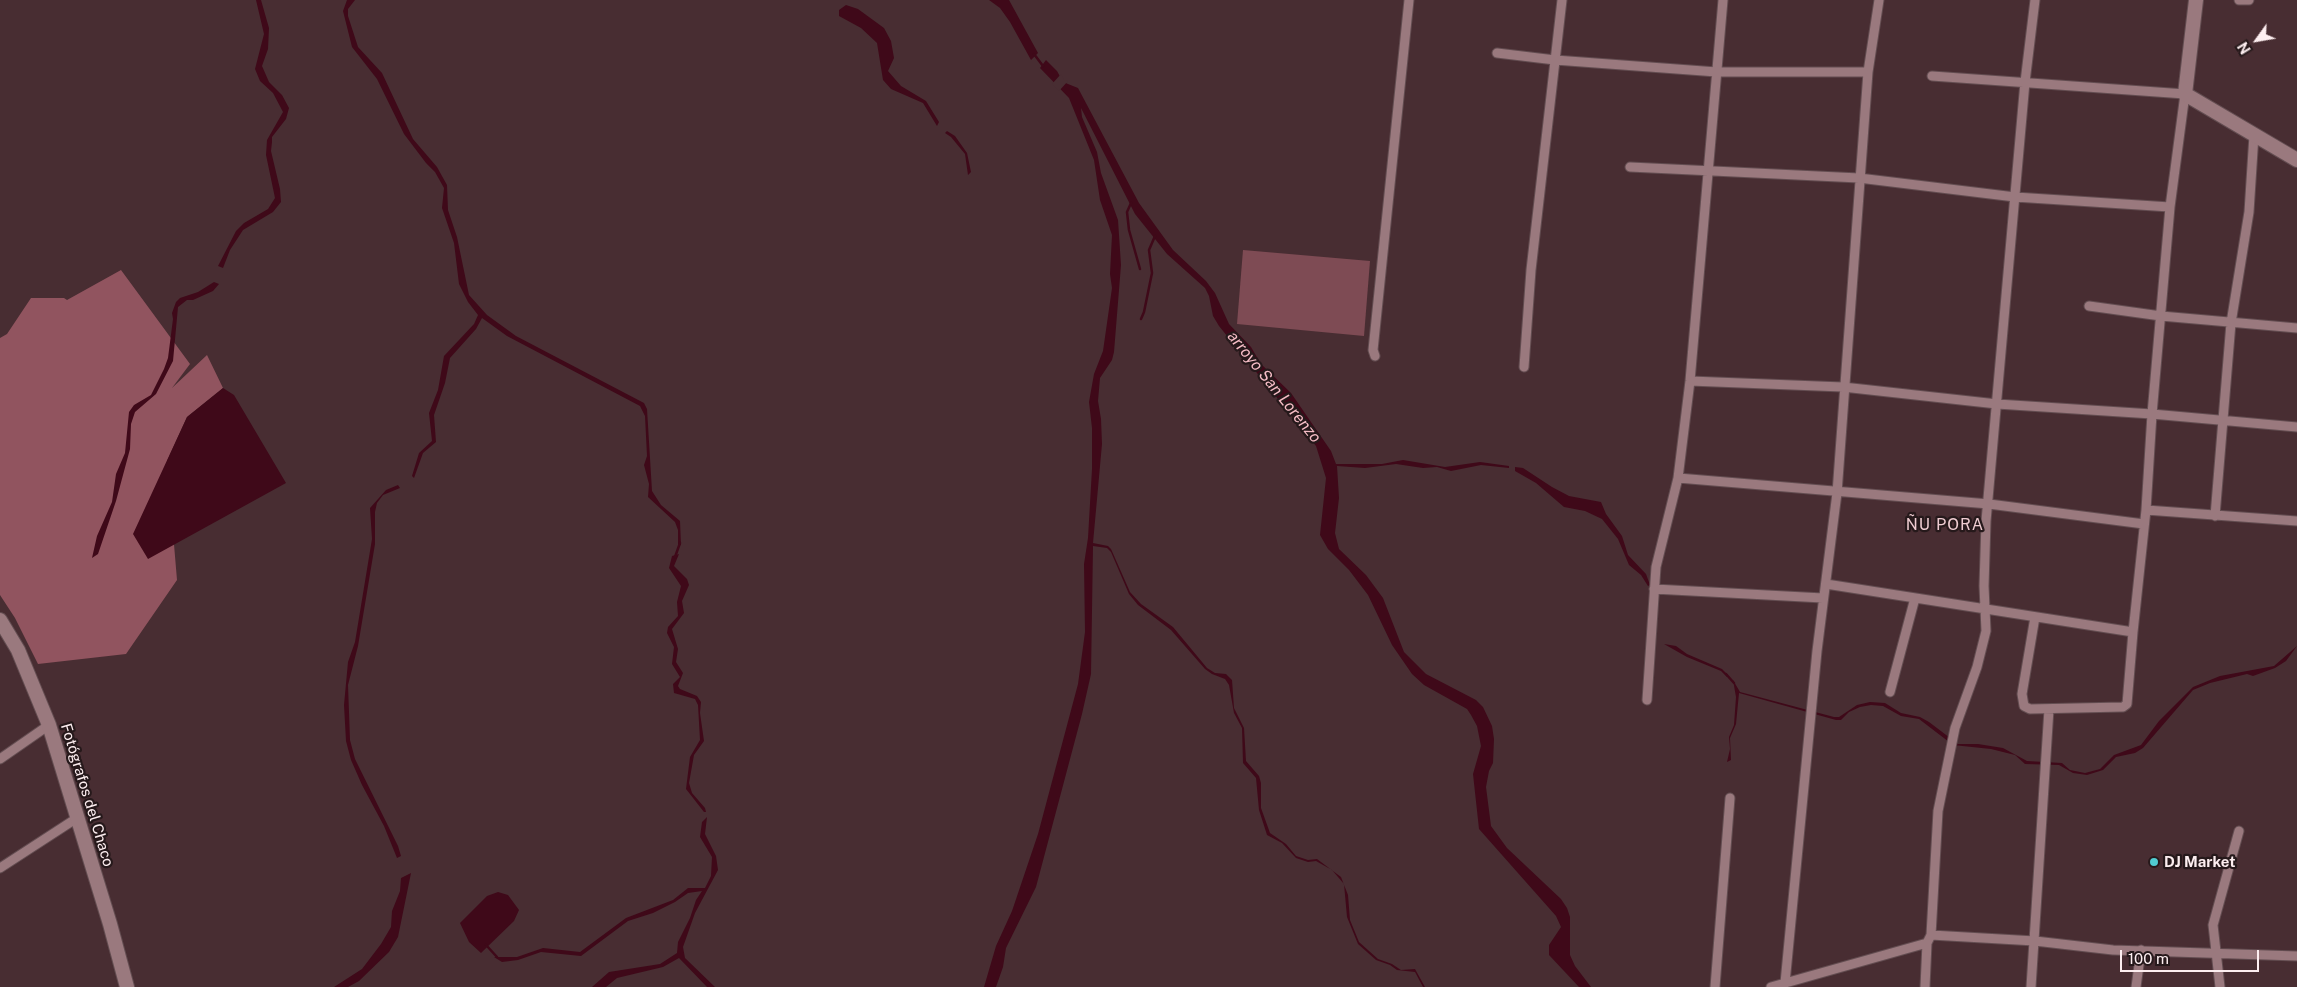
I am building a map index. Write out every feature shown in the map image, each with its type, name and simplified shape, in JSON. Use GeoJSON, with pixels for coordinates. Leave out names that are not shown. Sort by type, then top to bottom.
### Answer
{"type":"FeatureCollection","features":[{"type":"Feature","properties":{"kind":"street"},"geometry":{"type":"LineString","coordinates":[[1375,356],[1373,350],[1409,0]]}},
{"type":"Feature","properties":{"kind":"street"},"geometry":{"type":"LineString","coordinates":[[1524,367],[1531,270],[1562,0]]}},
{"type":"Feature","properties":{"kind":"street"},"geometry":{"type":"LineString","coordinates":[[1647,700],[1656,568],[1678,478],[1690,382],[1723,0]]}},
{"type":"Feature","properties":{"kind":"street"},"geometry":{"type":"LineString","coordinates":[[1785,983],[1823,598],[1837,492],[1843,388],[1868,72],[1879,0]]}},
{"type":"Feature","properties":{"kind":"street"},"geometry":{"type":"LineString","coordinates":[[1924,987],[1938,811],[1955,728],[1977,667],[1983,640],[1986,609],[1984,586],[1989,504],[2025,82],[2034,0]]}},
{"type":"Feature","properties":{"kind":"street"},"geometry":{"type":"LineString","coordinates":[[2035,617],[2023,700],[2024,706],[2030,709],[2049,709],[2122,707],[2127,704],[2146,510],[2152,414],[2170,207],[2186,94],[2196,0]]}},
{"type":"Feature","properties":{"kind":"street"},"geometry":{"type":"LineString","coordinates":[[2239,0],[2249,0]]}},
{"type":"Feature","properties":{"kind":"street"},"geometry":{"type":"LineString","coordinates":[[1497,53],[1555,60],[1717,72],[1868,72]]}},
{"type":"Feature","properties":{"kind":"street"},"geometry":{"type":"LineString","coordinates":[[1932,76],[2186,94],[2297,160]]}},
{"type":"Feature","properties":{"kind":"street"},"geometry":{"type":"LineString","coordinates":[[2215,516],[2231,323],[2249,212],[2254,135]]}},
{"type":"Feature","properties":{"kind":"street"},"geometry":{"type":"LineString","coordinates":[[1630,167],[1859,178],[2015,196],[2170,207]]}},
{"type":"Feature","properties":{"kind":"street"},"geometry":{"type":"LineString","coordinates":[[2088,306],[2161,316],[2297,328]]}},
{"type":"Feature","properties":{"kind":"street"},"geometry":{"type":"LineString","coordinates":[[1690,382],[1843,388],[1997,404],[2152,414],[2224,422],[2297,427]]}},
{"type":"Feature","properties":{"kind":"street"},"geometry":{"type":"LineString","coordinates":[[1678,478],[1989,504],[2144,524]]}},
{"type":"Feature","properties":{"kind":"street"},"geometry":{"type":"LineString","coordinates":[[2146,510],[2297,522]]}},
{"type":"Feature","properties":{"kind":"street"},"geometry":{"type":"LineString","coordinates":[[1826,584],[2133,632]]}},
{"type":"Feature","properties":{"kind":"street"},"geometry":{"type":"LineString","coordinates":[[1654,589],[1823,598]]}},
{"type":"Feature","properties":{"kind":"street"},"geometry":{"type":"LineString","coordinates":[[1890,692],[1915,598]]}},
{"type":"Feature","properties":{"kind":"street","name":"Fotógrafos del Chaco"},"geometry":{"type":"LineString","coordinates":[[0,620],[18,650],[49,725],[110,924],[127,987]]}},
{"type":"Feature","properties":{"kind":"street"},"geometry":{"type":"LineString","coordinates":[[2031,987],[2049,709]]}},
{"type":"Feature","properties":{"kind":"street"},"geometry":{"type":"LineString","coordinates":[[0,759],[49,725]]}},
{"type":"Feature","properties":{"kind":"street"},"geometry":{"type":"LineString","coordinates":[[1715,987],[1730,798]]}},
{"type":"Feature","properties":{"kind":"street"},"geometry":{"type":"LineString","coordinates":[[0,868],[77,818]]}},
{"type":"Feature","properties":{"kind":"street"},"geometry":{"type":"LineString","coordinates":[[2220,987],[2213,925],[2239,831]]}},
{"type":"Feature","properties":{"kind":"street"},"geometry":{"type":"LineString","coordinates":[[1771,987],[1929,939],[2035,941],[2114,950],[2297,956]]}},
{"type":"Feature","properties":{"kind":"street"},"geometry":{"type":"LineString","coordinates":[[2136,987],[2141,950]]}},
{"type":"Feature","properties":{"kind":"shaded area"},"geometry":{"type":"Polygon","coordinates":[[[1243,250],[1370,261],[1364,336],[1237,324],[1243,250]]]}},
{"type":"Feature","properties":{"kind":"shaded area"},"geometry":{"type":"Polygon","coordinates":[[[121,270],[190,364],[172,388],[207,355],[223,388],[187,417],[167,461],[177,580],[126,654],[38,664],[15,618],[0,595],[0,338],[7,334],[31,298],[64,298],[67,300],[121,270]]]}},
{"type":"Feature","properties":{"kind":"water"},"geometry":{"type":"Polygon","coordinates":[[[256,0],[261,0],[269,28],[268,49],[262,66],[269,82],[282,95],[289,108],[286,119],[272,137],[271,151],[280,189],[281,202],[273,212],[243,230],[230,250],[223,268],[218,266],[236,231],[244,223],[268,209],[275,198],[266,155],[267,140],[283,112],[273,93],[260,81],[255,69],[264,34],[256,0]]]}},
{"type":"Feature","properties":{"kind":"water"},"geometry":{"type":"Polygon","coordinates":[[[347,0],[355,0],[348,9],[348,16],[358,47],[382,73],[413,139],[437,167],[447,185],[448,210],[457,237],[469,295],[487,315],[516,336],[644,403],[647,409],[652,491],[661,505],[680,521],[681,545],[678,546],[678,530],[675,522],[648,497],[649,484],[644,465],[647,456],[645,416],[640,406],[507,336],[482,318],[476,329],[450,358],[445,383],[434,415],[436,442],[423,453],[414,478],[412,476],[419,453],[432,441],[429,413],[438,390],[444,356],[474,324],[478,315],[468,302],[459,284],[454,243],[442,208],[444,188],[435,172],[404,134],[377,79],[352,47],[343,11],[347,0]]]}},
{"type":"Feature","properties":{"kind":"water"},"geometry":{"type":"Polygon","coordinates":[[[989,0],[1009,0],[1038,53],[1031,60],[1010,22],[1000,8],[989,0]]]}},
{"type":"Feature","properties":{"kind":"water"},"geometry":{"type":"Polygon","coordinates":[[[846,5],[858,9],[884,28],[891,41],[894,58],[888,71],[901,86],[926,101],[939,122],[937,126],[923,103],[891,89],[883,80],[877,43],[861,28],[839,16],[839,10],[846,5]]]}},
{"type":"Feature","properties":{"kind":"water"},"geometry":{"type":"Polygon","coordinates":[[[1046,60],[1057,71],[1063,82],[1078,88],[1139,203],[1173,250],[1206,281],[1215,293],[1229,324],[1251,347],[1261,364],[1291,393],[1331,451],[1336,464],[1382,464],[1403,460],[1445,467],[1480,462],[1509,466],[1509,468],[1481,465],[1451,471],[1437,467],[1423,468],[1396,464],[1365,468],[1337,466],[1339,498],[1335,533],[1339,549],[1366,575],[1383,598],[1404,652],[1426,674],[1476,700],[1483,707],[1492,726],[1494,739],[1493,763],[1489,771],[1486,787],[1491,826],[1507,848],[1561,899],[1567,908],[1570,917],[1570,955],[1575,966],[1591,987],[1579,987],[1549,955],[1549,945],[1561,927],[1556,916],[1479,829],[1473,774],[1481,746],[1477,726],[1471,715],[1467,709],[1424,685],[1412,674],[1392,645],[1368,595],[1349,570],[1328,549],[1320,535],[1326,478],[1316,446],[1219,326],[1213,316],[1209,296],[1205,288],[1167,254],[1135,214],[1081,108],[1082,117],[1097,152],[1101,173],[1118,220],[1121,265],[1114,352],[1112,360],[1100,378],[1098,401],[1102,444],[1093,543],[1108,546],[1111,549],[1130,592],[1141,604],[1173,627],[1207,668],[1215,673],[1226,674],[1232,680],[1234,708],[1244,728],[1246,761],[1259,776],[1261,783],[1261,808],[1270,833],[1286,844],[1296,856],[1308,860],[1317,859],[1331,869],[1316,861],[1308,862],[1296,858],[1282,843],[1267,835],[1259,810],[1256,778],[1243,763],[1242,728],[1234,713],[1229,685],[1225,679],[1205,669],[1171,630],[1138,605],[1129,594],[1111,552],[1107,548],[1093,546],[1091,674],[1082,714],[1036,887],[1006,948],[1003,967],[996,987],[984,987],[996,946],[1012,911],[1038,834],[1078,684],[1085,632],[1084,564],[1088,538],[1092,469],[1092,428],[1089,402],[1094,374],[1103,351],[1112,288],[1110,274],[1112,235],[1100,200],[1094,160],[1069,98],[1040,68],[1046,60]]]}},
{"type":"Feature","properties":{"kind":"water"},"geometry":{"type":"Polygon","coordinates":[[[947,131],[955,136],[967,153],[971,172],[968,175],[965,154],[951,137],[945,133],[947,131]]]}},
{"type":"Feature","properties":{"kind":"water"},"geometry":{"type":"Polygon","coordinates":[[[214,282],[219,284],[213,291],[193,300],[187,300],[178,307],[173,361],[156,394],[135,412],[131,424],[130,449],[116,501],[98,554],[92,558],[97,536],[112,502],[116,474],[125,453],[129,412],[134,405],[151,395],[164,369],[168,358],[173,319],[172,313],[176,302],[180,298],[198,292],[214,282]]]}},
{"type":"Feature","properties":{"kind":"water"},"geometry":{"type":"Polygon","coordinates":[[[223,388],[234,395],[286,483],[148,559],[133,534],[187,417],[223,388]]]}},
{"type":"Feature","properties":{"kind":"water"},"geometry":{"type":"Polygon","coordinates":[[[1515,467],[1523,468],[1569,496],[1601,502],[1606,514],[1622,536],[1628,555],[1646,574],[1650,585],[1648,586],[1641,575],[1629,565],[1618,539],[1602,519],[1585,511],[1564,507],[1536,483],[1515,471],[1515,467]]]}},
{"type":"Feature","properties":{"kind":"water"},"geometry":{"type":"Polygon","coordinates":[[[398,485],[400,488],[383,495],[377,503],[375,512],[375,544],[358,646],[348,685],[350,740],[355,759],[398,846],[401,856],[397,858],[384,826],[351,760],[346,741],[344,705],[348,662],[355,642],[372,539],[370,508],[386,490],[398,485]]]}},
{"type":"Feature","properties":{"kind":"water"},"geometry":{"type":"Polygon","coordinates":[[[679,554],[674,566],[687,579],[689,585],[682,601],[684,613],[672,629],[678,649],[676,662],[683,673],[678,686],[680,689],[697,696],[701,702],[700,713],[704,741],[694,755],[689,783],[692,793],[705,808],[706,812],[704,812],[686,789],[690,757],[700,740],[698,705],[695,699],[674,693],[673,684],[680,677],[672,664],[674,647],[667,633],[668,627],[678,616],[677,602],[681,586],[669,568],[672,556],[679,554]]]}},
{"type":"Feature","properties":{"kind":"water"},"geometry":{"type":"Polygon","coordinates":[[[1664,644],[1676,646],[1687,654],[1722,669],[1728,675],[1727,677],[1721,671],[1687,657],[1664,644]]]}},
{"type":"Feature","properties":{"kind":"water"},"geometry":{"type":"Polygon","coordinates":[[[2297,646],[2286,661],[2275,668],[2253,676],[2247,674],[2210,683],[2193,690],[2143,748],[2135,753],[2116,757],[2103,770],[2087,775],[2073,773],[2059,765],[2025,764],[2015,755],[1991,749],[1953,745],[1919,719],[1901,716],[1883,706],[1871,705],[1860,707],[1849,712],[1841,720],[1836,720],[1739,693],[1736,724],[1730,738],[1731,760],[1727,762],[1730,749],[1729,737],[1734,725],[1736,697],[1733,680],[1740,692],[1834,717],[1839,717],[1857,705],[1870,702],[1885,703],[1901,713],[1920,717],[1929,722],[1958,744],[1978,744],[2003,748],[2027,761],[2062,763],[2070,770],[2085,773],[2100,769],[2114,755],[2141,745],[2159,721],[2193,687],[2220,676],[2274,666],[2297,646]]]}},
{"type":"Feature","properties":{"kind":"water"},"geometry":{"type":"Polygon","coordinates":[[[707,817],[705,834],[716,856],[718,870],[695,913],[683,947],[685,958],[715,987],[707,987],[679,958],[663,967],[617,978],[606,987],[592,987],[609,972],[660,964],[677,953],[678,942],[690,918],[696,900],[702,891],[688,893],[653,913],[628,921],[581,956],[541,952],[518,960],[502,962],[494,957],[517,957],[543,948],[580,952],[626,918],[673,900],[688,888],[705,888],[711,876],[712,857],[700,837],[702,822],[707,817]]]}},
{"type":"Feature","properties":{"kind":"water"},"geometry":{"type":"Polygon","coordinates":[[[1333,871],[1341,877],[1343,883],[1333,871]]]}},
{"type":"Feature","properties":{"kind":"water"},"geometry":{"type":"Polygon","coordinates":[[[411,873],[398,937],[389,952],[359,981],[348,987],[334,987],[362,969],[381,944],[391,927],[392,911],[400,891],[401,878],[411,873]]]}},
{"type":"Feature","properties":{"kind":"water"},"geometry":{"type":"Polygon","coordinates":[[[1344,885],[1348,895],[1350,920],[1359,942],[1378,959],[1392,964],[1401,970],[1415,969],[1425,987],[1423,987],[1415,972],[1397,970],[1390,965],[1376,960],[1358,944],[1347,917],[1344,885]]]}},
{"type":"Feature","properties":{"kind":"water"},"geometry":{"type":"Polygon","coordinates":[[[498,892],[508,895],[519,910],[514,921],[481,953],[469,942],[460,923],[487,896],[498,892]]]}},
{"type":"Feature","properties":{"kind":"pier"},"geometry":{"type":"Polygon","coordinates":[[[1061,74],[1064,80],[1068,81],[1059,91],[1052,84],[1061,74]]]}},
{"type":"Feature","properties":{"kind":"waterway","name":"arroyo San Lorenzo"},"geometry":{"type":"LineString","coordinates":[[1034,54],[1043,66]]}},
{"type":"Feature","properties":{"kind":"waterway"},"geometry":{"type":"LineString","coordinates":[[1131,203],[1127,212],[1129,230],[1140,269]]}},
{"type":"Feature","properties":{"kind":"waterway"},"geometry":{"type":"LineString","coordinates":[[1141,319],[1152,273],[1149,250],[1155,236]]}},
{"type":"Feature","properties":{"kind":"waterway"},"geometry":{"type":"LineString","coordinates":[[675,557],[680,543]]}},
{"type":"Feature","properties":{"kind":"waterway"},"geometry":{"type":"LineString","coordinates":[[1726,674],[1734,683]]}},
{"type":"Feature","properties":{"kind":"waterway"},"geometry":{"type":"LineString","coordinates":[[486,945],[497,957]]}},
{"type":"Feature","properties":{"kind":"place","name":"DJ Market"},"geometry":{"type":"Point","coordinates":[2154,862]}},
{"type":"Feature","properties":{"kind":"district","name":"ÑU PORA"},"geometry":{"type":"Point","coordinates":[1945,525]}}]}
